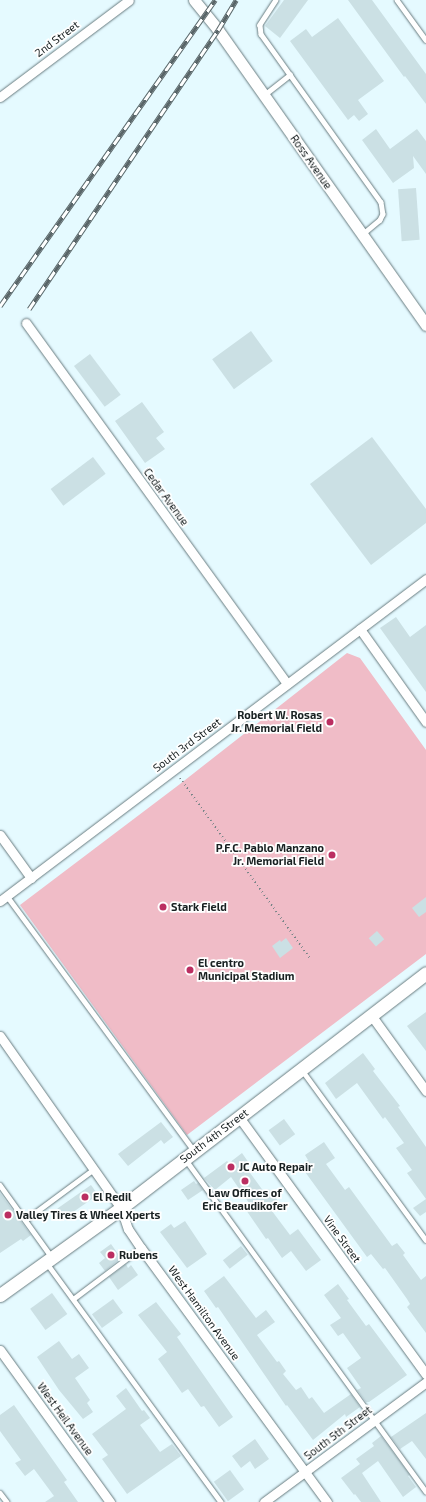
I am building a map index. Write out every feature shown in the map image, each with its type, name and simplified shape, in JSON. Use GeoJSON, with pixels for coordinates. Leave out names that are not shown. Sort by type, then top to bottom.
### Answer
{"type":"FeatureCollection","features":[{"type":"Feature","properties":{"kind":"main road","name":"South 4th Street"},"geometry":{"type":"LineString","coordinates":[[0,1295],[121,1208],[189,1154],[426,973]]}},
{"type":"Feature","properties":{"kind":"street","name":"2nd Street"},"geometry":{"type":"LineString","coordinates":[[0,97],[129,0]]}},
{"type":"Feature","properties":{"kind":"street","name":"Ross Avenue"},"geometry":{"type":"LineString","coordinates":[[194,0],[206,13],[362,235],[424,317]]}},
{"type":"Feature","properties":{"kind":"street","name":"Cedar Avenue"},"geometry":{"type":"LineString","coordinates":[[26,323],[287,684]]}},
{"type":"Feature","properties":{"kind":"street","name":"South 3rd Street"},"geometry":{"type":"LineString","coordinates":[[3,898],[426,579]]}},
{"type":"Feature","properties":{"kind":"street"},"geometry":{"type":"LineString","coordinates":[[360,629],[426,722]]}},
{"type":"Feature","properties":{"kind":"street"},"geometry":{"type":"LineString","coordinates":[[0,835],[31,878]]}},
{"type":"Feature","properties":{"kind":"street"},"geometry":{"type":"LineString","coordinates":[[371,1015],[426,1091]]}},
{"type":"Feature","properties":{"kind":"street","name":"West Hamilton Avenue"},"geometry":{"type":"LineString","coordinates":[[0,1036],[121,1208],[128,1229],[141,1248],[327,1502]]}},
{"type":"Feature","properties":{"kind":"street","name":"Vine Street"},"geometry":{"type":"LineString","coordinates":[[239,1117],[426,1374]]}},
{"type":"Feature","properties":{"kind":"street","name":"West Heil Avenue"},"geometry":{"type":"LineString","coordinates":[[0,1350],[110,1502]]}},
{"type":"Feature","properties":{"kind":"street","name":"South 5th Street"},"geometry":{"type":"LineString","coordinates":[[264,1502],[306,1473],[426,1382]]}},
{"type":"Feature","properties":{"kind":"lane"},"geometry":{"type":"LineString","coordinates":[[276,0],[261,22],[261,34],[381,202],[383,214],[380,220],[362,235]]}},
{"type":"Feature","properties":{"kind":"lane"},"geometry":{"type":"LineString","coordinates":[[397,0],[426,40]]}},
{"type":"Feature","properties":{"kind":"lane"},"geometry":{"type":"LineString","coordinates":[[264,94],[290,75]]}},
{"type":"Feature","properties":{"kind":"lane"},"geometry":{"type":"LineString","coordinates":[[3,898],[189,1154],[426,1491]]}},
{"type":"Feature","properties":{"kind":"lane"},"geometry":{"type":"LineString","coordinates":[[301,1069],[426,1240]]}},
{"type":"Feature","properties":{"kind":"lane"},"geometry":{"type":"LineString","coordinates":[[25,1220],[94,1169]]}},
{"type":"Feature","properties":{"kind":"lane"},"geometry":{"type":"LineString","coordinates":[[0,1185],[25,1220],[73,1299],[221,1502]]}},
{"type":"Feature","properties":{"kind":"lane"},"geometry":{"type":"LineString","coordinates":[[73,1299],[141,1248]]}},
{"type":"Feature","properties":{"kind":"lane"},"geometry":{"type":"LineString","coordinates":[[0,1493],[6,1502]]}},
{"type":"Feature","properties":{"kind":"path"},"geometry":{"type":"LineString","coordinates":[[174,770],[310,958]]}},
{"type":"Feature","properties":{"kind":"shaded area"},"geometry":{"type":"Polygon","coordinates":[[[347,653],[360,658],[426,750],[426,954],[187,1135],[20,905],[180,784],[347,653]]]}},
{"type":"Feature","properties":{"kind":"building"},"geometry":{"type":"Polygon","coordinates":[[[284,0],[308,0],[280,38],[265,26],[284,0]]]}},
{"type":"Feature","properties":{"kind":"building"},"geometry":{"type":"Polygon","coordinates":[[[348,0],[372,0],[426,74],[426,104],[405,76],[404,77],[348,0]]]}},
{"type":"Feature","properties":{"kind":"building"},"geometry":{"type":"Polygon","coordinates":[[[338,18],[384,81],[358,100],[368,114],[359,121],[354,115],[348,120],[290,41],[306,29],[312,37],[338,18]]]}},
{"type":"Feature","properties":{"kind":"building"},"geometry":{"type":"Polygon","coordinates":[[[376,129],[390,149],[417,129],[426,141],[426,174],[413,156],[414,168],[393,183],[362,140],[376,129]]]}},
{"type":"Feature","properties":{"kind":"building"},"geometry":{"type":"Polygon","coordinates":[[[416,188],[420,240],[402,241],[398,189],[416,188]]]}},
{"type":"Feature","properties":{"kind":"building"},"geometry":{"type":"Polygon","coordinates":[[[251,331],[273,361],[234,389],[212,359],[251,331]]]}},
{"type":"Feature","properties":{"kind":"building"},"geometry":{"type":"Polygon","coordinates":[[[90,354],[121,395],[105,407],[74,366],[90,354]]]}},
{"type":"Feature","properties":{"kind":"building"},"geometry":{"type":"Polygon","coordinates":[[[142,402],[164,432],[156,438],[165,449],[145,463],[115,421],[142,402]]]}},
{"type":"Feature","properties":{"kind":"building"},"geometry":{"type":"Polygon","coordinates":[[[372,437],[426,509],[426,523],[371,565],[310,484],[372,437]]]}},
{"type":"Feature","properties":{"kind":"building"},"geometry":{"type":"Polygon","coordinates":[[[93,457],[106,474],[63,506],[51,489],[93,457]]]}},
{"type":"Feature","properties":{"kind":"building"},"geometry":{"type":"Polygon","coordinates":[[[396,617],[410,637],[426,625],[426,692],[380,628],[396,617]]]}},
{"type":"Feature","properties":{"kind":"building"},"geometry":{"type":"Polygon","coordinates":[[[426,897],[426,912],[419,917],[412,908],[426,897]]]}},
{"type":"Feature","properties":{"kind":"building"},"geometry":{"type":"Polygon","coordinates":[[[377,931],[384,939],[376,947],[369,938],[377,931]]]}},
{"type":"Feature","properties":{"kind":"building"},"geometry":{"type":"Polygon","coordinates":[[[286,938],[293,948],[280,958],[272,946],[280,940],[281,942],[286,938]]]}},
{"type":"Feature","properties":{"kind":"building"},"geometry":{"type":"Polygon","coordinates":[[[426,1012],[426,1051],[407,1026],[426,1012]]]}},
{"type":"Feature","properties":{"kind":"building"},"geometry":{"type":"Polygon","coordinates":[[[363,1053],[375,1069],[373,1071],[400,1106],[398,1107],[426,1147],[426,1199],[407,1173],[412,1170],[396,1148],[404,1143],[385,1117],[383,1119],[357,1083],[336,1099],[325,1083],[363,1053]]]}},
{"type":"Feature","properties":{"kind":"building"},"geometry":{"type":"Polygon","coordinates":[[[284,1119],[295,1134],[280,1146],[269,1130],[284,1119]]]}},
{"type":"Feature","properties":{"kind":"building"},"geometry":{"type":"Polygon","coordinates":[[[161,1122],[173,1137],[164,1144],[161,1140],[128,1166],[118,1154],[161,1122]]]}},
{"type":"Feature","properties":{"kind":"building"},"geometry":{"type":"Polygon","coordinates":[[[324,1142],[335,1158],[326,1164],[345,1190],[349,1187],[392,1246],[397,1243],[405,1253],[403,1255],[421,1280],[426,1276],[426,1333],[407,1307],[410,1304],[385,1268],[383,1269],[371,1254],[367,1257],[300,1165],[308,1160],[305,1155],[324,1142]]]}},
{"type":"Feature","properties":{"kind":"building"},"geometry":{"type":"Polygon","coordinates":[[[242,1153],[249,1163],[245,1166],[264,1192],[269,1189],[278,1201],[269,1207],[290,1235],[298,1229],[321,1260],[306,1271],[291,1251],[282,1258],[268,1238],[266,1239],[244,1207],[249,1203],[231,1177],[215,1190],[204,1178],[227,1161],[229,1163],[242,1153]]]}},
{"type":"Feature","properties":{"kind":"building"},"geometry":{"type":"Polygon","coordinates":[[[194,1181],[196,1184],[198,1183],[203,1190],[188,1200],[181,1190],[194,1181]]]}},
{"type":"Feature","properties":{"kind":"building"},"geometry":{"type":"Polygon","coordinates":[[[91,1185],[98,1195],[64,1218],[57,1209],[91,1185]]]}},
{"type":"Feature","properties":{"kind":"building","name":"Valley Tires & Wheel Xperts"},"geometry":{"type":"Polygon","coordinates":[[[0,1193],[31,1235],[23,1241],[21,1239],[0,1253],[0,1193]]]}},
{"type":"Feature","properties":{"kind":"building"},"geometry":{"type":"Polygon","coordinates":[[[426,1199],[426,1212],[420,1216],[413,1208],[426,1199]]]}},
{"type":"Feature","properties":{"kind":"building"},"geometry":{"type":"Polygon","coordinates":[[[185,1221],[207,1254],[187,1268],[160,1232],[171,1224],[174,1228],[185,1221]]]}},
{"type":"Feature","properties":{"kind":"building","name":"Rubens"},"geometry":{"type":"Polygon","coordinates":[[[111,1244],[121,1258],[105,1271],[99,1263],[105,1258],[100,1252],[111,1244]]]}},
{"type":"Feature","properties":{"kind":"building"},"geometry":{"type":"Polygon","coordinates":[[[241,1246],[248,1255],[230,1269],[223,1260],[241,1246]]]}},
{"type":"Feature","properties":{"kind":"building"},"geometry":{"type":"Polygon","coordinates":[[[126,1264],[128,1268],[131,1265],[138,1275],[118,1290],[109,1277],[126,1264]]]}},
{"type":"Feature","properties":{"kind":"building"},"geometry":{"type":"Polygon","coordinates":[[[224,1276],[256,1318],[266,1310],[275,1322],[257,1335],[277,1362],[279,1361],[286,1371],[283,1374],[296,1390],[301,1387],[309,1399],[312,1397],[324,1413],[351,1394],[360,1407],[346,1417],[345,1414],[313,1440],[287,1405],[286,1406],[218,1307],[216,1308],[204,1291],[224,1276]]]}},
{"type":"Feature","properties":{"kind":"building"},"geometry":{"type":"Polygon","coordinates":[[[338,1284],[349,1299],[347,1300],[366,1326],[369,1324],[407,1375],[369,1402],[366,1402],[357,1390],[361,1388],[347,1368],[361,1358],[343,1333],[338,1336],[330,1325],[341,1318],[324,1295],[338,1284]]]}},
{"type":"Feature","properties":{"kind":"building"},"geometry":{"type":"Polygon","coordinates":[[[52,1293],[67,1314],[45,1330],[30,1309],[52,1293]]]}},
{"type":"Feature","properties":{"kind":"building"},"geometry":{"type":"Polygon","coordinates":[[[113,1299],[123,1313],[102,1328],[92,1314],[113,1299]]]}},
{"type":"Feature","properties":{"kind":"building"},"geometry":{"type":"Polygon","coordinates":[[[156,1302],[181,1334],[177,1337],[233,1417],[219,1427],[204,1406],[201,1407],[188,1389],[182,1393],[158,1359],[167,1352],[138,1315],[156,1302]]]}},
{"type":"Feature","properties":{"kind":"building"},"geometry":{"type":"Polygon","coordinates":[[[59,1341],[72,1359],[79,1354],[89,1368],[75,1378],[90,1400],[87,1403],[93,1412],[83,1419],[59,1390],[37,1357],[59,1341]]]}},
{"type":"Feature","properties":{"kind":"building"},"geometry":{"type":"Polygon","coordinates":[[[126,1388],[142,1411],[144,1410],[150,1418],[140,1425],[160,1452],[172,1444],[181,1456],[127,1494],[102,1459],[108,1455],[92,1434],[126,1409],[116,1396],[126,1388]]]}},
{"type":"Feature","properties":{"kind":"building"},"geometry":{"type":"Polygon","coordinates":[[[14,1405],[67,1480],[64,1482],[78,1502],[45,1502],[54,1496],[34,1469],[25,1476],[15,1463],[21,1460],[0,1431],[0,1415],[14,1405]]]}},
{"type":"Feature","properties":{"kind":"building"},"geometry":{"type":"Polygon","coordinates":[[[426,1413],[426,1459],[412,1441],[400,1449],[391,1437],[426,1413]]]}},
{"type":"Feature","properties":{"kind":"building"},"geometry":{"type":"Polygon","coordinates":[[[381,1436],[410,1475],[408,1476],[416,1487],[403,1497],[378,1461],[362,1473],[381,1502],[361,1502],[341,1478],[360,1464],[356,1459],[374,1446],[372,1443],[381,1436]]]}},
{"type":"Feature","properties":{"kind":"building"},"geometry":{"type":"Polygon","coordinates":[[[255,1439],[269,1459],[255,1469],[250,1461],[241,1468],[232,1456],[255,1439]]]}},
{"type":"Feature","properties":{"kind":"building"},"geometry":{"type":"Polygon","coordinates":[[[230,1470],[244,1489],[228,1501],[214,1482],[230,1470]]]}},
{"type":"Feature","properties":{"kind":"railway"},"geometry":{"type":"LineString","coordinates":[[0,306],[215,0]]}},
{"type":"Feature","properties":{"kind":"railway"},"geometry":{"type":"LineString","coordinates":[[29,309],[218,30],[236,0]]}},
{"type":"Feature","properties":{"kind":"place","name":"Robert W. Rosas Jr. Memorial Field"},"geometry":{"type":"Point","coordinates":[330,722]}},
{"type":"Feature","properties":{"kind":"place","name":"P.F.C. Pablo Manzano Jr. Memorial Field"},"geometry":{"type":"Point","coordinates":[332,855]}},
{"type":"Feature","properties":{"kind":"place","name":"Stark Field"},"geometry":{"type":"Point","coordinates":[163,907]}},
{"type":"Feature","properties":{"kind":"place","name":"El centro Municipal Stadium"},"geometry":{"type":"Point","coordinates":[190,970]}},
{"type":"Feature","properties":{"kind":"place","name":"JC Auto Repair"},"geometry":{"type":"Point","coordinates":[231,1167]}},
{"type":"Feature","properties":{"kind":"place","name":"Law Offices of Eric Beaudikofer"},"geometry":{"type":"Point","coordinates":[245,1181]}},
{"type":"Feature","properties":{"kind":"place","name":"El Redil"},"geometry":{"type":"Point","coordinates":[85,1197]}},
{"type":"Feature","properties":{"kind":"place","name":"Valley Tires & Wheel Xperts"},"geometry":{"type":"Point","coordinates":[8,1215]}},
{"type":"Feature","properties":{"kind":"place","name":"Rubens"},"geometry":{"type":"Point","coordinates":[111,1255]}}]}
